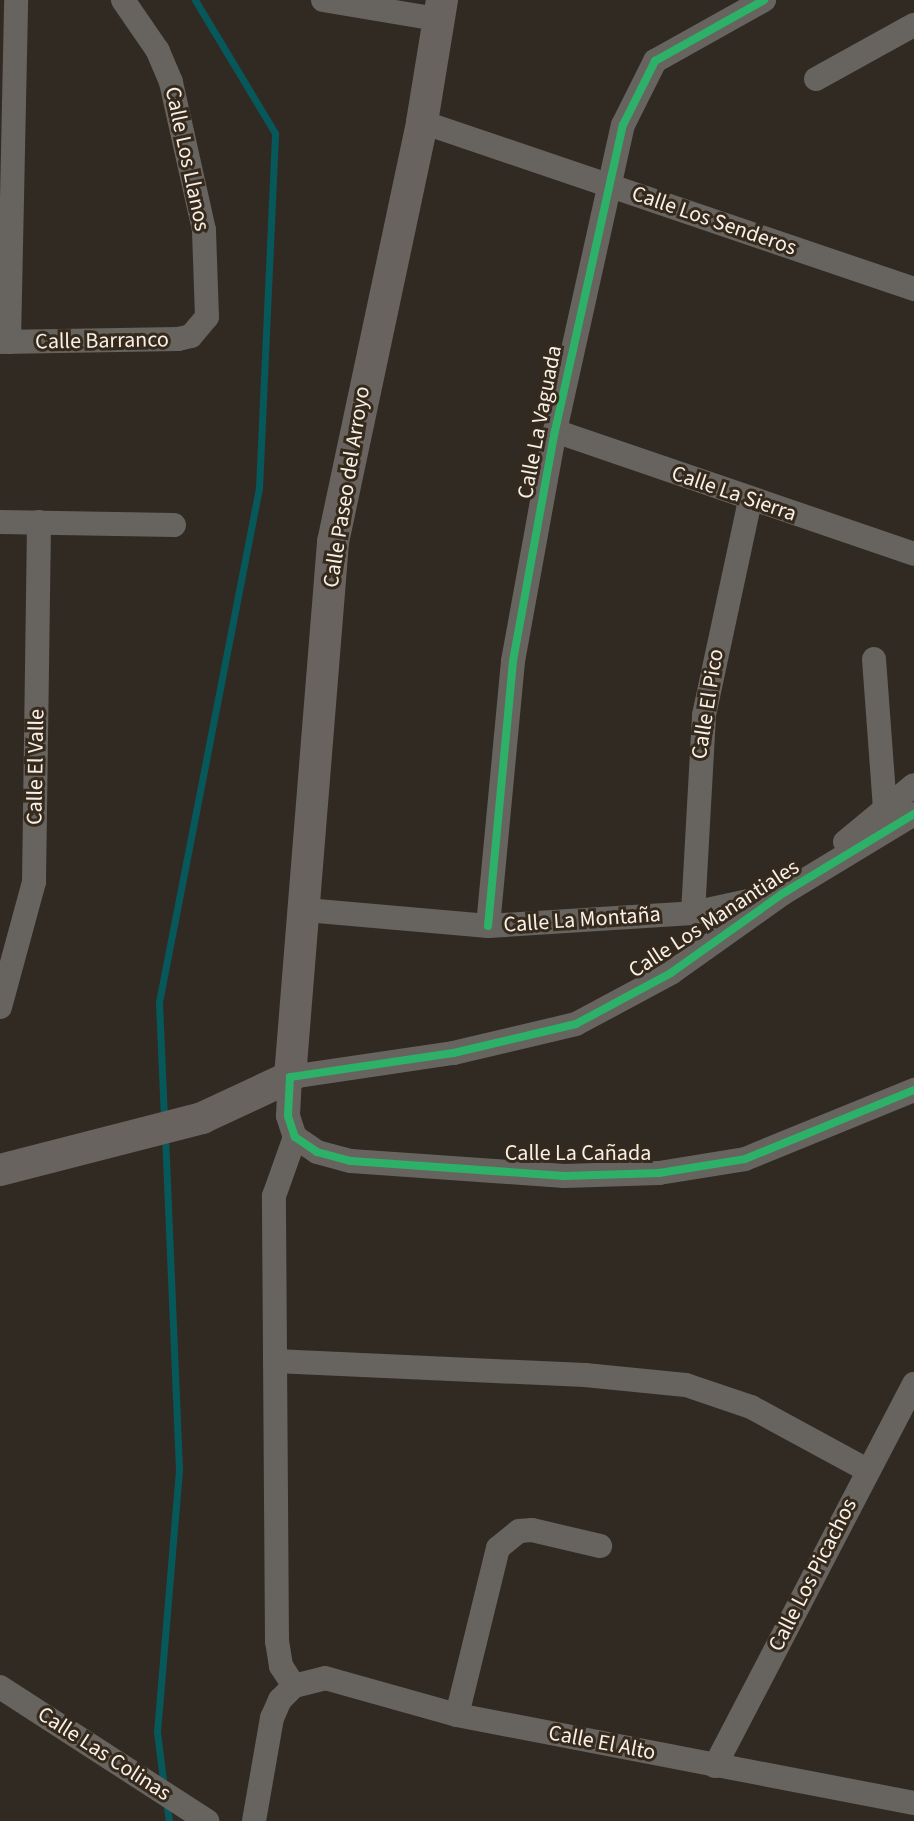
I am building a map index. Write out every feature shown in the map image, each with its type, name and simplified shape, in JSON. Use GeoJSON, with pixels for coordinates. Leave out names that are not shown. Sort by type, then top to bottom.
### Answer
{"type":"FeatureCollection","features":[{"type":"Feature","properties":{"kind":"main road","name":"Calle Paseo del Arroyo"},"geometry":{"type":"LineString","coordinates":[[290,1077],[306,910],[333,542],[422,122],[440,9]]}},
{"type":"Feature","properties":{"kind":"main road"},"geometry":{"type":"LineString","coordinates":[[0,1170],[202,1118],[290,1077]]}},
{"type":"Feature","properties":{"kind":"street"},"geometry":{"type":"LineString","coordinates":[[4,342],[16,0]]}},
{"type":"Feature","properties":{"kind":"street","name":"Calle Los Llanos"},"geometry":{"type":"LineString","coordinates":[[123,0],[158,51],[174,96],[204,230],[209,305],[200,328]]}},
{"type":"Feature","properties":{"kind":"street"},"geometry":{"type":"LineString","coordinates":[[323,0],[440,9]]}},
{"type":"Feature","properties":{"kind":"street","name":"Calle La Vaguada"},"geometry":{"type":"LineString","coordinates":[[488,926],[513,661],[555,431],[623,125],[639,84],[655,61],[764,0]]}},
{"type":"Feature","properties":{"kind":"street"},"geometry":{"type":"LineString","coordinates":[[816,79],[914,25]]}},
{"type":"Feature","properties":{"kind":"street","name":"Calle Los Senderos"},"geometry":{"type":"LineString","coordinates":[[422,122],[914,289]]}},
{"type":"Feature","properties":{"kind":"street","name":"Calle Barranco"},"geometry":{"type":"LineString","coordinates":[[4,342],[178,339],[200,328]]}},
{"type":"Feature","properties":{"kind":"street","name":"Calle La Sierra"},"geometry":{"type":"LineString","coordinates":[[555,431],[914,554]]}},
{"type":"Feature","properties":{"kind":"street","name":"Calle El Pico"},"geometry":{"type":"LineString","coordinates":[[693,913],[704,715],[750,500]]}},
{"type":"Feature","properties":{"kind":"street"},"geometry":{"type":"LineString","coordinates":[[0,522],[174,525]]}},
{"type":"Feature","properties":{"kind":"street","name":"Calle El Valle"},"geometry":{"type":"LineString","coordinates":[[0,1007],[34,882],[39,522]]}},
{"type":"Feature","properties":{"kind":"street"},"geometry":{"type":"LineString","coordinates":[[874,659],[885,809]]}},
{"type":"Feature","properties":{"kind":"street","name":"Calle La Montaña"},"geometry":{"type":"LineString","coordinates":[[306,910],[488,926],[693,913],[782,894],[914,785]]}},
{"type":"Feature","properties":{"kind":"street","name":"Calle Los Manantiales"},"geometry":{"type":"LineString","coordinates":[[290,1077],[453,1053],[576,1024],[671,973],[782,894],[914,814]]}},
{"type":"Feature","properties":{"kind":"street"},"geometry":{"type":"LineString","coordinates":[[254,1821],[272,1718],[294,1686],[281,1666],[277,1642],[275,1361],[274,1196],[295,1137],[288,1116],[290,1077]]}},
{"type":"Feature","properties":{"kind":"street","name":"Calle La Cañada"},"geometry":{"type":"LineString","coordinates":[[295,1137],[317,1152],[351,1161],[564,1176],[659,1173],[745,1159],[914,1090]]}},
{"type":"Feature","properties":{"kind":"street"},"geometry":{"type":"LineString","coordinates":[[275,1361],[585,1375],[686,1385],[751,1407],[867,1470]]}},
{"type":"Feature","properties":{"kind":"street","name":"Calle Los Picachos"},"geometry":{"type":"LineString","coordinates":[[715,1766],[914,1384]]}},
{"type":"Feature","properties":{"kind":"street"},"geometry":{"type":"LineString","coordinates":[[457,1715],[498,1548],[519,1531],[532,1530],[600,1546]]}},
{"type":"Feature","properties":{"kind":"street","name":"Calle El Alto"},"geometry":{"type":"LineString","coordinates":[[294,1686],[325,1678],[457,1715],[914,1803]]}},
{"type":"Feature","properties":{"kind":"street","name":"Calle Las Colinas"},"geometry":{"type":"LineString","coordinates":[[0,1687],[207,1821]]}},
{"type":"Feature","properties":{"kind":"waterway"},"geometry":{"type":"LineString","coordinates":[[164,1118],[159,1002],[259,488],[275,133],[195,0]]}},
{"type":"Feature","properties":{"kind":"waterway"},"geometry":{"type":"LineString","coordinates":[[164,1788],[157,1732],[179,1469],[165,1138]]}},
{"type":"Feature","properties":{"kind":"waterway"},"geometry":{"type":"LineString","coordinates":[[166,1800],[169,1821]]}},
{"type":"Feature","properties":{"kind":"cycle path"},"geometry":{"type":"LineString","coordinates":[[488,926],[513,661],[555,431],[623,125],[655,61],[764,0]]}},
{"type":"Feature","properties":{"kind":"cycle path"},"geometry":{"type":"LineString","coordinates":[[914,814],[782,894],[671,973],[576,1024],[453,1053],[290,1077],[288,1116],[295,1137],[317,1152],[351,1161],[564,1176],[659,1173],[745,1159],[914,1090]]}}]}
